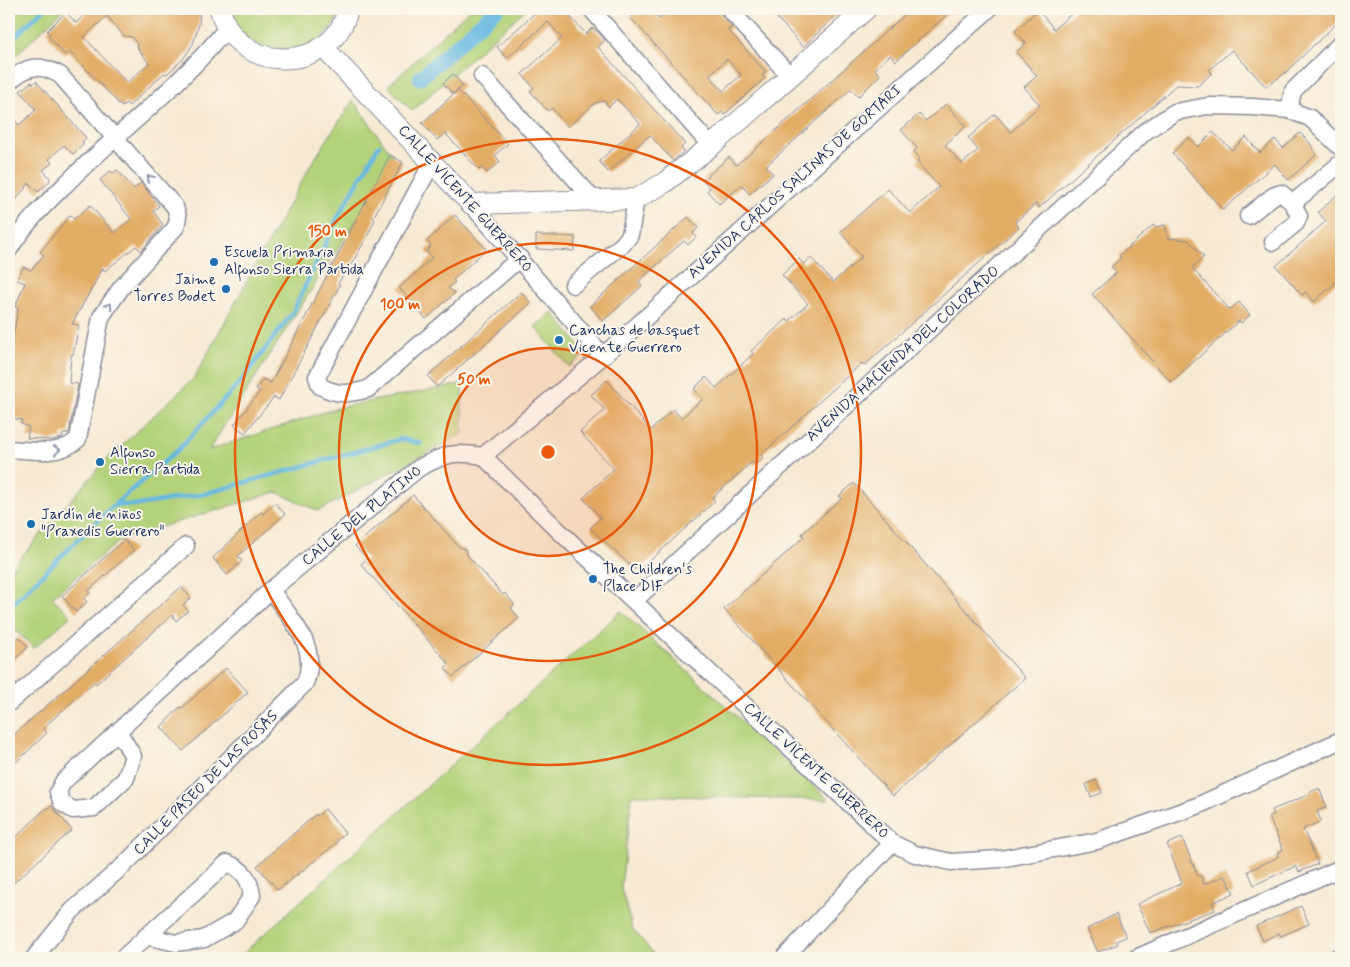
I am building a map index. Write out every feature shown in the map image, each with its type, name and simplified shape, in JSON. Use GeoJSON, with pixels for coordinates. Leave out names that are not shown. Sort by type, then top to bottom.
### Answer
{"type":"FeatureCollection","features":[{"type":"Feature","properties":{"kind":"street"},"geometry":{"type":"LineString","coordinates":[[220,9],[227,28],[239,42],[254,53],[271,59],[298,58],[323,47],[337,33],[348,9]]}},
{"type":"Feature","properties":{"kind":"street"},"geometry":{"type":"LineString","coordinates":[[591,9],[711,146]]}},
{"type":"Feature","properties":{"kind":"street"},"geometry":{"type":"LineString","coordinates":[[729,9],[790,76]]}},
{"type":"Feature","properties":{"kind":"street"},"geometry":{"type":"LineString","coordinates":[[471,204],[595,202],[636,199],[664,183],[711,146],[866,9]]}},
{"type":"Feature","properties":{"kind":"street","name":"AVENIDA CARLOS SALINAS DE GORTARI"},"geometry":{"type":"LineString","coordinates":[[602,356],[988,9]]}},
{"type":"Feature","properties":{"kind":"street"},"geometry":{"type":"LineString","coordinates":[[9,250],[22,229],[37,212],[206,54],[227,28]]}},
{"type":"Feature","properties":{"kind":"street"},"geometry":{"type":"LineString","coordinates":[[1340,44],[1293,91],[1289,110],[1310,118],[1341,148]]}},
{"type":"Feature","properties":{"kind":"street","name":"CALLE VICENTE GUERRERO"},"geometry":{"type":"LineString","coordinates":[[323,47],[433,162],[520,258],[602,356]]}},
{"type":"Feature","properties":{"kind":"street"},"geometry":{"type":"LineString","coordinates":[[9,82],[18,73],[34,67],[47,68],[60,75],[174,207],[178,218],[176,227],[121,288],[101,317],[78,439],[70,448],[57,451],[9,449]]}},
{"type":"Feature","properties":{"kind":"street"},"geometry":{"type":"LineString","coordinates":[[482,76],[595,202]]}},
{"type":"Feature","properties":{"kind":"street","name":"AVENIDA HACIENDA DEL COLORADO"},"geometry":{"type":"LineString","coordinates":[[635,600],[1146,132],[1175,112],[1208,106],[1289,110]]}},
{"type":"Feature","properties":{"kind":"street"},"geometry":{"type":"LineString","coordinates":[[433,162],[317,377],[320,386],[330,392],[348,395],[368,389],[520,258]]}},
{"type":"Feature","properties":{"kind":"street"},"geometry":{"type":"LineString","coordinates":[[1293,203],[1341,163]]}},
{"type":"Feature","properties":{"kind":"street"},"geometry":{"type":"LineString","coordinates":[[1248,216],[1273,196],[1281,193],[1293,203],[1299,216],[1296,223],[1273,242]]}},
{"type":"Feature","properties":{"kind":"street"},"geometry":{"type":"LineString","coordinates":[[573,285],[623,244],[630,235],[636,199]]}},
{"type":"Feature","properties":{"kind":"street"},"geometry":{"type":"LineString","coordinates":[[483,456],[602,356]]}},
{"type":"Feature","properties":{"kind":"street","name":"CALLE DEL PLATINO"},"geometry":{"type":"LineString","coordinates":[[118,731],[132,756],[126,778],[94,808],[73,810],[62,803],[58,792],[63,782],[118,731],[271,590],[419,468],[439,457],[459,452],[483,456]]}},
{"type":"Feature","properties":{"kind":"street","name":"CALLE VICENTE GUERRERO"},"geometry":{"type":"LineString","coordinates":[[483,456],[558,530],[635,600],[892,843],[915,854],[951,862],[1000,859],[1097,841],[1196,806],[1341,740]]}},
{"type":"Feature","properties":{"kind":"street"},"geometry":{"type":"LineString","coordinates":[[9,703],[186,546]]}},
{"type":"Feature","properties":{"kind":"street","name":"CALLE PASEO DE LAS ROSAS"},"geometry":{"type":"LineString","coordinates":[[34,958],[72,912],[125,864],[305,683],[310,670],[310,655],[305,641],[271,590]]}},
{"type":"Feature","properties":{"kind":"street"},"geometry":{"type":"LineString","coordinates":[[784,958],[892,843]]}},
{"type":"Feature","properties":{"kind":"street"},"geometry":{"type":"LineString","coordinates":[[123,958],[146,936],[227,863],[237,867],[250,881],[252,896],[235,922],[204,939],[176,943],[146,936]]}},
{"type":"Feature","properties":{"kind":"street"},"geometry":{"type":"LineString","coordinates":[[1136,958],[1341,868]]}},
{"type":"Feature","properties":{"kind":"street"},"geometry":{"type":"LineString","coordinates":[[1336,958],[1341,956]]}},
{"type":"Feature","properties":{"kind":"green space"},"geometry":{"type":"Polygon","coordinates":[[[9,9],[64,9],[9,62],[9,9]]]}},
{"type":"Feature","properties":{"kind":"green space"},"geometry":{"type":"Polygon","coordinates":[[[228,9],[340,9],[335,22],[323,37],[306,47],[267,49],[250,41],[236,27],[228,9]]]}},
{"type":"Feature","properties":{"kind":"green space"},"geometry":{"type":"Polygon","coordinates":[[[470,9],[526,9],[412,111],[388,86],[470,9]]]}},
{"type":"Feature","properties":{"kind":"green space"},"geometry":{"type":"Polygon","coordinates":[[[353,100],[395,159],[209,450],[340,407],[462,384],[463,434],[318,511],[276,492],[122,539],[52,597],[71,616],[34,648],[14,629],[9,633],[9,571],[104,462],[194,378],[310,166],[353,100]]]}},
{"type":"Feature","properties":{"kind":"green space"},"geometry":{"type":"Polygon","coordinates":[[[552,312],[586,353],[569,367],[535,327],[552,312]]]}},
{"type":"Feature","properties":{"kind":"green space"},"geometry":{"type":"Polygon","coordinates":[[[621,611],[829,800],[632,795],[621,888],[632,928],[657,958],[238,958],[621,611]]]}},
{"type":"Feature","properties":{"kind":"building"},"geometry":{"type":"Polygon","coordinates":[[[91,9],[200,9],[199,24],[193,44],[183,59],[167,74],[164,73],[129,106],[126,103],[122,107],[69,51],[65,55],[48,36],[50,34],[47,31],[66,12],[76,23],[91,9]],[[107,16],[84,37],[127,83],[149,63],[138,49],[132,37],[124,36],[107,16]]]}},
{"type":"Feature","properties":{"kind":"building"},"geometry":{"type":"Polygon","coordinates":[[[530,9],[563,9],[586,34],[592,28],[598,32],[605,40],[598,47],[685,144],[681,148],[684,151],[673,161],[650,135],[608,172],[599,161],[640,124],[617,99],[609,107],[604,101],[595,103],[568,127],[552,108],[548,111],[530,91],[534,88],[522,74],[562,38],[548,22],[507,58],[497,47],[534,14],[530,9]]]}},
{"type":"Feature","properties":{"kind":"building"},"geometry":{"type":"Polygon","coordinates":[[[630,9],[650,9],[659,19],[671,9],[719,9],[722,16],[732,27],[728,30],[766,72],[762,75],[765,78],[724,115],[722,112],[718,115],[630,17],[634,14],[630,9]],[[727,59],[709,75],[723,91],[741,75],[727,59]]]}},
{"type":"Feature","properties":{"kind":"building"},"geometry":{"type":"Polygon","coordinates":[[[769,9],[842,9],[803,47],[769,9]]]}},
{"type":"Feature","properties":{"kind":"building"},"geometry":{"type":"Polygon","coordinates":[[[911,9],[953,9],[896,61],[890,55],[875,69],[880,75],[858,97],[851,89],[766,166],[773,174],[749,194],[742,185],[719,204],[707,191],[710,188],[703,180],[729,157],[736,165],[752,152],[911,9]]]}},
{"type":"Feature","properties":{"kind":"building"},"geometry":{"type":"Polygon","coordinates":[[[1077,9],[1341,9],[1341,19],[1285,73],[1266,87],[1232,50],[1209,70],[1212,73],[1198,86],[1176,85],[1039,208],[1036,204],[1015,222],[1019,227],[864,366],[862,363],[761,455],[763,458],[755,465],[752,462],[712,498],[715,501],[642,568],[634,569],[591,529],[601,518],[583,498],[614,469],[580,432],[605,410],[591,395],[607,380],[651,430],[673,409],[681,418],[703,399],[694,389],[706,377],[716,388],[753,354],[751,351],[787,319],[789,321],[808,304],[782,275],[799,259],[804,264],[811,258],[833,282],[862,257],[840,232],[888,189],[910,213],[939,187],[917,162],[920,159],[914,151],[917,148],[901,130],[919,114],[926,121],[946,104],[966,126],[945,145],[962,164],[978,150],[968,138],[995,114],[1011,132],[1040,105],[1024,87],[1037,76],[1016,52],[1026,43],[1015,31],[1038,10],[1054,29],[1077,9]]]}},
{"type":"Feature","properties":{"kind":"building"},"geometry":{"type":"Polygon","coordinates":[[[453,74],[463,86],[453,94],[443,83],[453,74]]]}},
{"type":"Feature","properties":{"kind":"building"},"geometry":{"type":"Polygon","coordinates":[[[36,81],[86,138],[82,142],[84,144],[73,154],[64,145],[49,159],[52,163],[43,170],[50,178],[49,182],[38,192],[29,183],[16,200],[9,194],[9,114],[19,125],[36,110],[20,91],[31,82],[33,84],[36,81]]]}},
{"type":"Feature","properties":{"kind":"building"},"geometry":{"type":"Polygon","coordinates":[[[458,90],[508,144],[495,155],[500,162],[487,173],[482,167],[479,170],[445,133],[437,140],[422,123],[458,90]]]}},
{"type":"Feature","properties":{"kind":"building"},"geometry":{"type":"Polygon","coordinates":[[[1213,132],[1232,150],[1246,137],[1260,153],[1275,139],[1283,148],[1300,133],[1310,143],[1316,155],[1288,180],[1275,164],[1223,210],[1172,153],[1189,137],[1198,147],[1213,132]]]}},
{"type":"Feature","properties":{"kind":"building"},"geometry":{"type":"Polygon","coordinates":[[[390,155],[403,162],[373,218],[375,220],[368,235],[338,284],[340,285],[279,400],[274,397],[245,433],[234,425],[260,391],[256,389],[263,379],[271,383],[390,155]]]}},
{"type":"Feature","properties":{"kind":"building"},"geometry":{"type":"Polygon","coordinates":[[[117,170],[134,189],[141,183],[159,206],[153,211],[163,225],[141,251],[136,246],[105,271],[103,268],[72,324],[79,325],[73,355],[71,355],[69,383],[78,384],[69,433],[63,434],[62,438],[53,440],[27,438],[29,427],[21,424],[22,420],[9,418],[9,361],[18,308],[15,307],[25,283],[17,280],[23,267],[31,270],[44,255],[40,252],[70,215],[74,219],[90,205],[114,233],[131,219],[100,180],[110,171],[113,173],[117,170]]]}},
{"type":"Feature","properties":{"kind":"building"},"geometry":{"type":"Polygon","coordinates":[[[1341,191],[1341,208],[1339,210],[1341,213],[1341,278],[1314,302],[1306,292],[1302,295],[1276,266],[1326,221],[1318,212],[1341,191]]]}},
{"type":"Feature","properties":{"kind":"building"},"geometry":{"type":"Polygon","coordinates":[[[455,215],[486,249],[453,280],[455,282],[448,288],[455,293],[426,319],[399,288],[432,258],[426,251],[431,246],[427,241],[455,215]]]}},
{"type":"Feature","properties":{"kind":"building"},"geometry":{"type":"Polygon","coordinates":[[[688,217],[698,228],[693,233],[696,237],[688,245],[684,241],[639,281],[642,286],[603,321],[590,306],[688,217]]]}},
{"type":"Feature","properties":{"kind":"building"},"geometry":{"type":"Polygon","coordinates":[[[1153,225],[1155,227],[1165,225],[1168,238],[1188,240],[1204,257],[1192,268],[1230,310],[1239,302],[1250,315],[1241,323],[1239,321],[1171,382],[1092,294],[1117,272],[1111,267],[1121,258],[1119,256],[1153,225]]]}},
{"type":"Feature","properties":{"kind":"building"},"geometry":{"type":"Polygon","coordinates":[[[536,235],[575,237],[574,251],[536,249],[536,235]]]}},
{"type":"Feature","properties":{"kind":"building"},"geometry":{"type":"Polygon","coordinates":[[[521,292],[531,303],[437,387],[428,376],[521,292]]]}},
{"type":"Feature","properties":{"kind":"building"},"geometry":{"type":"Polygon","coordinates":[[[854,483],[1025,678],[893,796],[724,609],[804,537],[802,534],[842,498],[839,496],[854,483]]]}},
{"type":"Feature","properties":{"kind":"building"},"geometry":{"type":"Polygon","coordinates":[[[413,495],[459,547],[465,549],[467,555],[503,595],[505,593],[514,604],[511,608],[519,618],[453,677],[445,668],[449,664],[361,564],[367,559],[355,546],[413,495]]]}},
{"type":"Feature","properties":{"kind":"building"},"geometry":{"type":"Polygon","coordinates":[[[275,503],[285,514],[238,556],[242,561],[227,575],[213,558],[261,512],[263,514],[275,503]]]}},
{"type":"Feature","properties":{"kind":"building"},"geometry":{"type":"Polygon","coordinates":[[[124,540],[134,550],[88,591],[90,593],[84,599],[87,602],[76,612],[62,596],[124,540]]]}},
{"type":"Feature","properties":{"kind":"building"},"geometry":{"type":"Polygon","coordinates":[[[181,587],[191,598],[183,605],[188,611],[176,621],[172,615],[96,684],[94,682],[43,728],[47,733],[9,769],[9,739],[181,587]]]}},
{"type":"Feature","properties":{"kind":"building"},"geometry":{"type":"Polygon","coordinates":[[[19,637],[28,647],[9,665],[9,646],[19,637]]]}},
{"type":"Feature","properties":{"kind":"building"},"geometry":{"type":"Polygon","coordinates":[[[226,668],[248,692],[183,751],[161,727],[180,707],[182,708],[226,668]]]}},
{"type":"Feature","properties":{"kind":"building"},"geometry":{"type":"Polygon","coordinates":[[[1096,780],[1102,793],[1091,797],[1086,784],[1096,780]]]}},
{"type":"Feature","properties":{"kind":"building"},"geometry":{"type":"Polygon","coordinates":[[[1319,788],[1327,807],[1317,811],[1321,821],[1303,829],[1318,864],[1299,872],[1296,866],[1254,885],[1248,871],[1278,857],[1277,853],[1283,850],[1269,817],[1274,814],[1272,810],[1310,794],[1319,788]]]}},
{"type":"Feature","properties":{"kind":"building"},"geometry":{"type":"Polygon","coordinates":[[[51,806],[72,830],[9,887],[9,860],[14,856],[9,851],[9,844],[42,812],[51,806]]]}},
{"type":"Feature","properties":{"kind":"building"},"geometry":{"type":"Polygon","coordinates":[[[325,809],[345,833],[337,840],[338,842],[278,890],[257,866],[316,814],[317,816],[325,809]]]}},
{"type":"Feature","properties":{"kind":"building"},"geometry":{"type":"Polygon","coordinates":[[[1182,838],[1198,876],[1200,875],[1204,884],[1225,876],[1234,893],[1212,903],[1215,910],[1150,933],[1137,904],[1182,883],[1167,844],[1182,838]]]}},
{"type":"Feature","properties":{"kind":"building"},"geometry":{"type":"Polygon","coordinates":[[[1301,906],[1309,924],[1281,936],[1279,933],[1263,941],[1256,926],[1301,906]]]}},
{"type":"Feature","properties":{"kind":"building"},"geometry":{"type":"Polygon","coordinates":[[[1116,914],[1126,937],[1116,941],[1118,944],[1098,952],[1087,929],[1116,914]]]}},
{"type":"Feature","properties":{"kind":"waterway"},"geometry":{"type":"LineString","coordinates":[[9,42],[44,9]]}},
{"type":"Feature","properties":{"kind":"waterway"},"geometry":{"type":"LineString","coordinates":[[420,78],[497,9]]}},
{"type":"Feature","properties":{"kind":"waterway"},"geometry":{"type":"LineString","coordinates":[[9,607],[114,505],[179,449],[242,380],[293,312],[338,217],[379,145]]}},
{"type":"Feature","properties":{"kind":"waterway"},"geometry":{"type":"LineString","coordinates":[[114,505],[139,505],[204,494],[401,439],[420,443]]}},
{"type":"Feature","properties":{"kind":"place","name":"Escuela Primaria Alfonso Sierra Partida"},"geometry":{"type":"Point","coordinates":[214,262]}},
{"type":"Feature","properties":{"kind":"place","name":"Jaime Torres Bodet"},"geometry":{"type":"Point","coordinates":[226,289]}},
{"type":"Feature","properties":{"kind":"place","name":"Canchas de basquet Vicente Guerrero"},"geometry":{"type":"Point","coordinates":[559,340]}},
{"type":"Feature","properties":{"kind":"place","name":"Alfonso Sierra Partida"},"geometry":{"type":"Point","coordinates":[100,462]}},
{"type":"Feature","properties":{"kind":"place","name":"Jardín de niños \"Praxedis Guerrero\""},"geometry":{"type":"Point","coordinates":[31,524]}},
{"type":"Feature","properties":{"kind":"place","name":"The Children's Place DIF"},"geometry":{"type":"Point","coordinates":[593,579]}}]}
